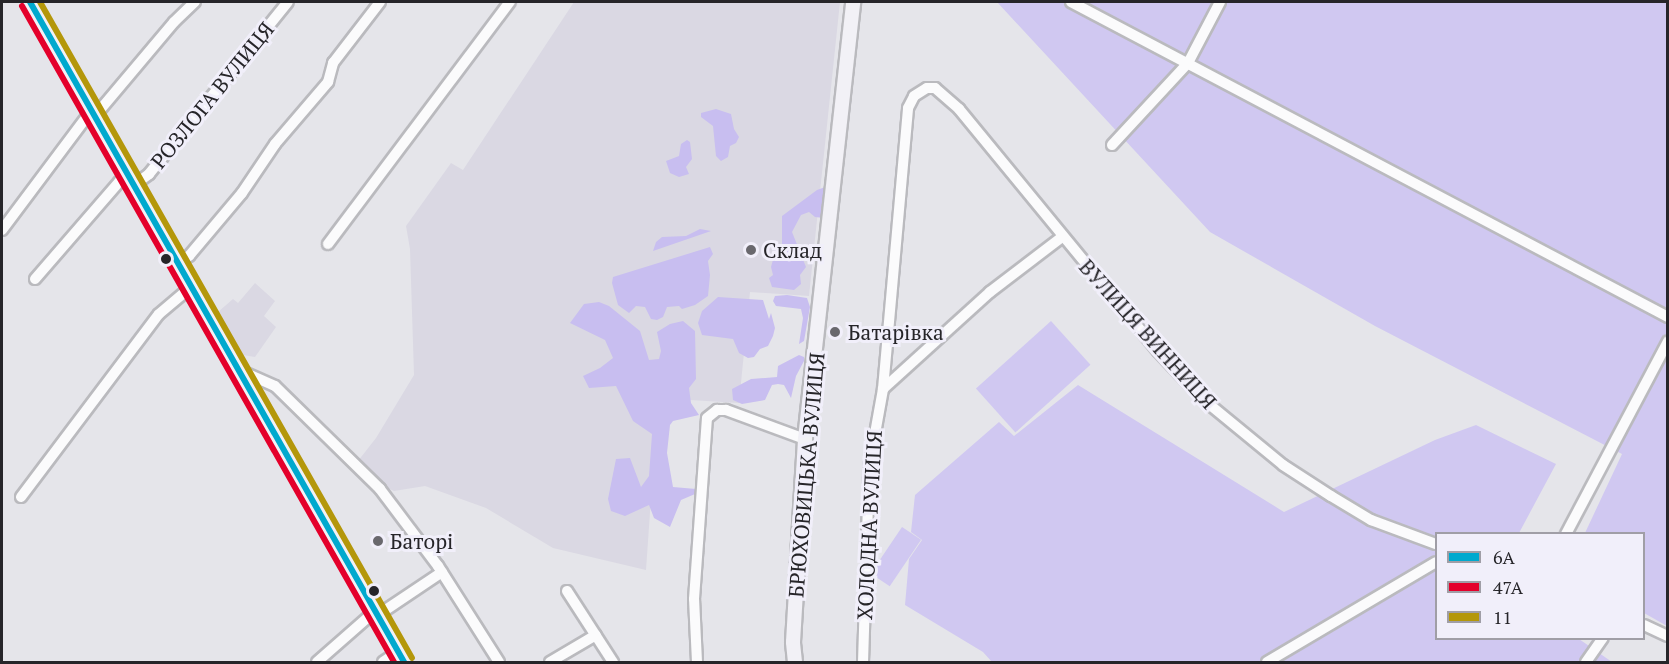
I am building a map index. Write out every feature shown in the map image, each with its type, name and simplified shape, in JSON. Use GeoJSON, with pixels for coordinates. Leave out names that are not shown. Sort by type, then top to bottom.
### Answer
{"type":"FeatureCollection","features":[{"type":"Feature","properties":{"kind":"main road"},"geometry":{"type":"LineString","coordinates":[[30,2],[401,657]]}},
{"type":"Feature","properties":{"kind":"main road","name":"БРЮХОВИЦЬКА ВУЛИЦЯ"},"geometry":{"type":"LineString","coordinates":[[795,663],[793,642],[805,439],[853,2]]}},
{"type":"Feature","properties":{"kind":"street"},"geometry":{"type":"LineString","coordinates":[[2,230],[93,114],[174,22],[195,2]]}},
{"type":"Feature","properties":{"kind":"street","name":"РОЗЛОГА ВУЛИЦЯ"},"geometry":{"type":"LineString","coordinates":[[35,279],[119,182],[131,181],[149,174],[288,2]]}},
{"type":"Feature","properties":{"kind":"street"},"geometry":{"type":"LineString","coordinates":[[178,262],[189,256],[242,193],[275,144],[328,82],[333,63],[380,2]]}},
{"type":"Feature","properties":{"kind":"street"},"geometry":{"type":"LineString","coordinates":[[328,244],[510,2]]}},
{"type":"Feature","properties":{"kind":"street"},"geometry":{"type":"LineString","coordinates":[[1071,2],[1668,317]]}},
{"type":"Feature","properties":{"kind":"street"},"geometry":{"type":"LineString","coordinates":[[1112,145],[1188,63],[1220,2]]}},
{"type":"Feature","properties":{"kind":"street","name":"ХОЛОДНА ВУЛИЦЯ"},"geometry":{"type":"LineString","coordinates":[[866,661],[869,467],[883,389],[908,108],[914,96],[927,88],[935,88]]}},
{"type":"Feature","properties":{"kind":"street","name":"ВУЛИЦЯ ВИННИЦЯ"},"geometry":{"type":"LineString","coordinates":[[935,88],[959,110],[1158,351],[1204,400],[1283,465],[1371,520],[1435,543]]}},
{"type":"Feature","properties":{"kind":"street"},"geometry":{"type":"LineString","coordinates":[[883,389],[996,287],[1062,237]]}},
{"type":"Feature","properties":{"kind":"street"},"geometry":{"type":"LineString","coordinates":[[21,497],[159,314],[191,286]]}},
{"type":"Feature","properties":{"kind":"street"},"geometry":{"type":"LineString","coordinates":[[1567,532],[1668,341]]}},
{"type":"Feature","properties":{"kind":"street"},"geometry":{"type":"LineString","coordinates":[[239,370],[275,386],[380,489],[442,572],[499,663]]}},
{"type":"Feature","properties":{"kind":"street"},"geometry":{"type":"LineString","coordinates":[[697,663],[694,599],[707,418],[717,410],[726,410],[805,439]]}},
{"type":"Feature","properties":{"kind":"street"},"geometry":{"type":"LineString","coordinates":[[1267,663],[1435,563]]}},
{"type":"Feature","properties":{"kind":"street"},"geometry":{"type":"LineString","coordinates":[[317,663],[376,613],[442,572]]}},
{"type":"Feature","properties":{"kind":"street"},"geometry":{"type":"LineString","coordinates":[[567,591],[613,663]]}},
{"type":"Feature","properties":{"kind":"street"},"geometry":{"type":"LineString","coordinates":[[1645,625],[1668,636]]}},
{"type":"Feature","properties":{"kind":"street"},"geometry":{"type":"LineString","coordinates":[[550,663],[596,635]]}},
{"type":"Feature","properties":{"kind":"street"},"geometry":{"type":"LineString","coordinates":[[1586,663],[1602,640]]}},
{"type":"Feature","properties":{"kind":"street"},"geometry":{"type":"LineString","coordinates":[[382,663],[401,657]]}},
{"type":"Feature","properties":{"kind":"shaded area"},"geometry":{"type":"Polygon","coordinates":[[[574,2],[840,2],[809,296],[750,292],[739,403],[658,398],[646,570],[553,548],[486,508],[425,486],[394,491],[379,484],[358,461],[376,438],[414,375],[410,249],[406,226],[451,163],[463,170],[574,2]]]}},
{"type":"Feature","properties":{"kind":"shaded area"},"geometry":{"type":"Polygon","coordinates":[[[997,2],[1667,2],[1667,626],[1645,614],[1645,532],[1585,532],[1622,454],[1375,326],[1210,232],[997,2]]]}},
{"type":"Feature","properties":{"kind":"shaded area"},"geometry":{"type":"Polygon","coordinates":[[[716,109],[731,114],[734,129],[739,137],[736,143],[730,146],[728,157],[721,161],[716,156],[713,126],[701,117],[701,113],[716,109]]]}},
{"type":"Feature","properties":{"kind":"shaded area"},"geometry":{"type":"Polygon","coordinates":[[[687,140],[690,142],[692,159],[686,167],[689,174],[679,177],[670,173],[666,161],[679,156],[681,144],[687,140]]]}},
{"type":"Feature","properties":{"kind":"shaded area"},"geometry":{"type":"Polygon","coordinates":[[[828,186],[824,218],[815,217],[809,212],[801,215],[792,232],[806,267],[800,275],[801,284],[794,290],[772,287],[769,278],[773,275],[771,267],[776,249],[782,244],[782,216],[817,190],[828,186]]]}},
{"type":"Feature","properties":{"kind":"shaded area"},"geometry":{"type":"Polygon","coordinates":[[[700,229],[711,231],[653,251],[656,242],[662,237],[686,236],[700,229]]]}},
{"type":"Feature","properties":{"kind":"shaded area"},"geometry":{"type":"Polygon","coordinates":[[[710,247],[713,254],[708,261],[710,275],[708,296],[695,305],[682,309],[679,306],[667,307],[663,317],[657,320],[651,319],[645,307],[636,306],[629,313],[618,305],[612,283],[613,277],[710,247]]]}},
{"type":"Feature","properties":{"kind":"shaded area"},"geometry":{"type":"Polygon","coordinates":[[[255,283],[275,301],[264,316],[276,327],[255,357],[243,355],[218,312],[233,299],[238,303],[255,283]]]}},
{"type":"Feature","properties":{"kind":"shaded area"},"geometry":{"type":"Polygon","coordinates":[[[775,296],[807,298],[810,307],[804,341],[799,344],[803,318],[801,309],[776,306],[773,301],[775,296]]]}},
{"type":"Feature","properties":{"kind":"shaded area"},"geometry":{"type":"Polygon","coordinates":[[[718,297],[763,300],[769,319],[771,313],[775,328],[768,346],[760,349],[754,357],[748,358],[739,353],[733,339],[702,335],[698,323],[702,311],[718,297]]]}},
{"type":"Feature","properties":{"kind":"shaded area"},"geometry":{"type":"Polygon","coordinates":[[[599,302],[609,306],[640,331],[649,360],[659,359],[661,351],[657,332],[670,324],[683,321],[695,331],[696,379],[689,388],[691,403],[699,415],[673,421],[670,425],[667,453],[673,487],[696,489],[695,494],[681,500],[670,527],[654,518],[649,505],[625,516],[611,511],[608,499],[616,459],[630,458],[641,487],[649,476],[652,434],[633,421],[616,386],[589,388],[583,376],[600,368],[613,358],[605,340],[570,323],[584,304],[599,302]]]}},
{"type":"Feature","properties":{"kind":"shaded area"},"geometry":{"type":"Polygon","coordinates":[[[1051,321],[1090,365],[1015,432],[976,389],[1051,321]]]}},
{"type":"Feature","properties":{"kind":"shaded area"},"geometry":{"type":"Polygon","coordinates":[[[799,355],[804,357],[804,361],[796,376],[791,398],[784,385],[778,384],[772,385],[765,400],[742,404],[733,400],[732,389],[751,379],[777,377],[778,366],[799,355]]]}},
{"type":"Feature","properties":{"kind":"shaded area"},"geometry":{"type":"Polygon","coordinates":[[[1078,385],[1284,512],[1435,440],[1476,425],[1556,464],[1520,532],[1435,532],[1435,640],[1580,640],[1612,662],[992,662],[983,652],[905,605],[909,559],[922,540],[911,532],[915,495],[999,422],[1014,436],[1078,385]]]}},
{"type":"Feature","properties":{"kind":"shaded area"},"geometry":{"type":"Polygon","coordinates":[[[902,527],[921,540],[890,586],[871,573],[902,527]]]}},
{"type":"Feature","properties":{"kind":"transit line","name":"6А"},"geometry":{"type":"LineString","coordinates":[[30,2],[404,662]]}},
{"type":"Feature","properties":{"kind":"transit line","name":"11"},"geometry":{"type":"LineString","coordinates":[[40,2],[412,658]]}},
{"type":"Feature","properties":{"kind":"transit line","name":"47А"},"geometry":{"type":"LineString","coordinates":[[22,6],[394,662]]}},
{"type":"Feature","properties":{"kind":"place","name":"Склад"},"geometry":{"type":"Point","coordinates":[751,250]}},
{"type":"Feature","properties":{"kind":"place","name":"Батарівка"},"geometry":{"type":"Point","coordinates":[835,332]}},
{"type":"Feature","properties":{"kind":"place","name":"Баторі"},"geometry":{"type":"Point","coordinates":[378,541]}}]}
